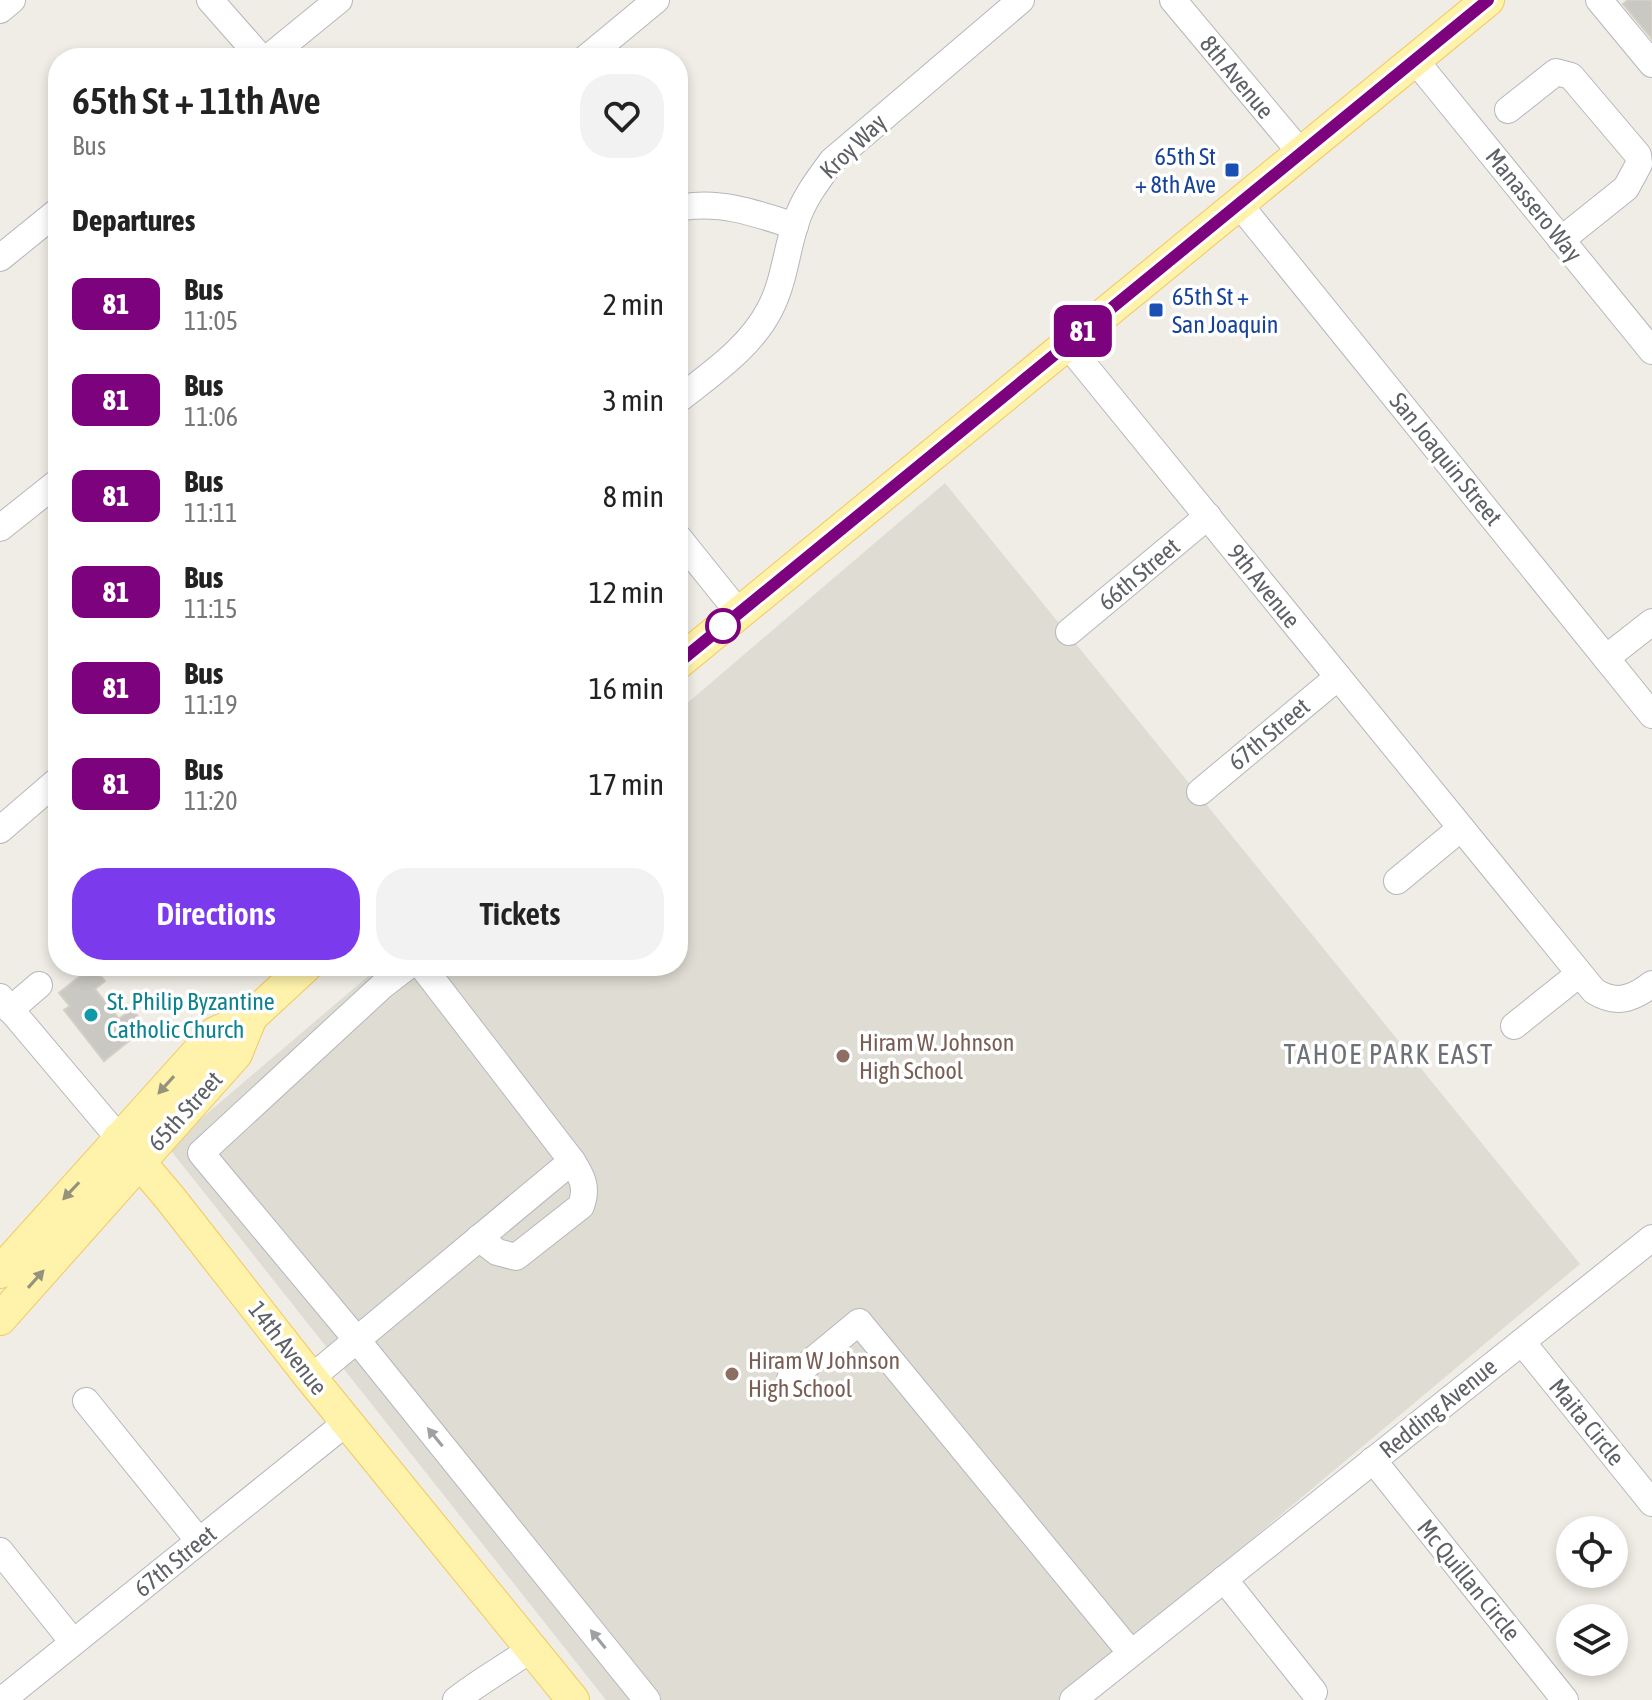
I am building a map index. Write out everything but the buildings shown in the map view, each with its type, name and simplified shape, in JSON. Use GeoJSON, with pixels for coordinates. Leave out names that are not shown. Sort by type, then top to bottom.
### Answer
{"type":"FeatureCollection","features":[{"type":"Feature","properties":{"kind":"main road"},"geometry":{"type":"LineString","coordinates":[[688,655],[1488,0]]}},
{"type":"Feature","properties":{"kind":"main road","name":"65th Street"},"geometry":{"type":"LineString","coordinates":[[129,1150],[193,1041],[251,1017],[295,976]]}},
{"type":"Feature","properties":{"kind":"main road","name":"65th Street"},"geometry":{"type":"LineString","coordinates":[[129,1150],[236,1054],[251,1017]]}},
{"type":"Feature","properties":{"kind":"main road"},"geometry":{"type":"LineString","coordinates":[[0,1272],[129,1150]]}},
{"type":"Feature","properties":{"kind":"main road"},"geometry":{"type":"LineString","coordinates":[[0,1319],[129,1150]]}},
{"type":"Feature","properties":{"kind":"main road","name":"14th Avenue"},"geometry":{"type":"LineString","coordinates":[[129,1150],[573,1700]]}},
{"type":"Feature","properties":{"kind":"street"},"geometry":{"type":"LineString","coordinates":[[0,10],[12,0]]}},
{"type":"Feature","properties":{"kind":"street"},"geometry":{"type":"LineString","coordinates":[[210,0],[252,48]]}},
{"type":"Feature","properties":{"kind":"street"},"geometry":{"type":"LineString","coordinates":[[280,48],[339,0]]}},
{"type":"Feature","properties":{"kind":"street"},"geometry":{"type":"LineString","coordinates":[[598,48],[656,0]]}},
{"type":"Feature","properties":{"kind":"street","name":"Kroy Way"},"geometry":{"type":"LineString","coordinates":[[688,392],[730,359],[757,329],[782,282],[795,226],[814,185],[832,161],[1021,0]]}},
{"type":"Feature","properties":{"kind":"street","name":"8th Avenue"},"geometry":{"type":"LineString","coordinates":[[1173,0],[1301,153]]}},
{"type":"Feature","properties":{"kind":"street"},"geometry":{"type":"LineString","coordinates":[[1599,0],[1652,64]]}},
{"type":"Feature","properties":{"kind":"street","name":"Manassero Way"},"geometry":{"type":"LineString","coordinates":[[1415,60],[1652,351]]}},
{"type":"Feature","properties":{"kind":"street"},"geometry":{"type":"LineString","coordinates":[[1508,110],[1556,72],[1571,76],[1638,155],[1635,176],[1626,188],[1561,240]]}},
{"type":"Feature","properties":{"kind":"street","name":"San Joaquin Street"},"geometry":{"type":"LineString","coordinates":[[1239,204],[1652,715]]}},
{"type":"Feature","properties":{"kind":"street"},"geometry":{"type":"LineString","coordinates":[[688,207],[715,205],[738,208],[795,226]]}},
{"type":"Feature","properties":{"kind":"street"},"geometry":{"type":"LineString","coordinates":[[0,258],[48,218]]}},
{"type":"Feature","properties":{"kind":"street","name":"9th Avenue"},"geometry":{"type":"LineString","coordinates":[[1067,344],[1594,991],[1604,997],[1628,999],[1652,984]]}},
{"type":"Feature","properties":{"kind":"street"},"geometry":{"type":"LineString","coordinates":[[0,528],[48,490]]}},
{"type":"Feature","properties":{"kind":"street","name":"66th Street"},"geometry":{"type":"LineString","coordinates":[[1069,632],[1208,516]]}},
{"type":"Feature","properties":{"kind":"street"},"geometry":{"type":"LineString","coordinates":[[688,549],[739,613]]}},
{"type":"Feature","properties":{"kind":"street"},"geometry":{"type":"LineString","coordinates":[[1606,658],[1652,622]]}},
{"type":"Feature","properties":{"kind":"street","name":"67th Street"},"geometry":{"type":"LineString","coordinates":[[1200,792],[1338,677]]}},
{"type":"Feature","properties":{"kind":"street"},"geometry":{"type":"LineString","coordinates":[[0,830],[48,789]]}},
{"type":"Feature","properties":{"kind":"street"},"geometry":{"type":"LineString","coordinates":[[1397,881],[1461,828]]}},
{"type":"Feature","properties":{"kind":"street"},"geometry":{"type":"LineString","coordinates":[[1514,1026],[1579,974]]}},
{"type":"Feature","properties":{"kind":"street"},"geometry":{"type":"LineString","coordinates":[[395,976],[201,1153],[357,1340],[647,1700]]}},
{"type":"Feature","properties":{"kind":"street"},"geometry":{"type":"LineString","coordinates":[[430,976],[572,1161],[584,1181],[585,1193],[581,1206],[516,1257],[497,1252],[479,1238]]}},
{"type":"Feature","properties":{"kind":"street"},"geometry":{"type":"LineString","coordinates":[[5,1004],[39,985]]}},
{"type":"Feature","properties":{"kind":"street","name":"14th Avenue"},"geometry":{"type":"LineString","coordinates":[[5,1004],[129,1150]]}},
{"type":"Feature","properties":{"kind":"street"},"geometry":{"type":"LineString","coordinates":[[311,1378],[572,1161]]}},
{"type":"Feature","properties":{"kind":"street","name":"Redding Avenue"},"geometry":{"type":"LineString","coordinates":[[1076,1699],[1652,1238]]}},
{"type":"Feature","properties":{"kind":"street"},"geometry":{"type":"LineString","coordinates":[[790,1379],[859,1322],[1131,1653]]}},
{"type":"Feature","properties":{"kind":"street","name":"Maita Circle"},"geometry":{"type":"LineString","coordinates":[[1522,1342],[1652,1503]]}},
{"type":"Feature","properties":{"kind":"street"},"geometry":{"type":"LineString","coordinates":[[86,1401],[199,1541]]}},
{"type":"Feature","properties":{"kind":"street","name":"67th Street"},"geometry":{"type":"LineString","coordinates":[[2,1700],[347,1422]]}},
{"type":"Feature","properties":{"kind":"street","name":"Mc Quillan Circle"},"geometry":{"type":"LineString","coordinates":[[1373,1460],[1565,1700]]}},
{"type":"Feature","properties":{"kind":"street"},"geometry":{"type":"LineString","coordinates":[[0,1551],[73,1642]]}},
{"type":"Feature","properties":{"kind":"street"},"geometry":{"type":"LineString","coordinates":[[1224,1579],[1314,1692]]}},
{"type":"Feature","properties":{"kind":"street"},"geometry":{"type":"LineString","coordinates":[[456,1700],[483,1678],[499,1672],[531,1649]]}},
{"type":"Feature","properties":{"kind":"shaded area","name":"Hiram W. Johnson High School"},"geometry":{"type":"Polygon","coordinates":[[[945,483],[1580,1264],[1060,1700],[606,1700],[168,1147],[368,976],[688,976],[688,702],[945,483]]]}},
{"type":"Feature","properties":{"kind":"bus line","name":"81"},"geometry":{"type":"LineString","coordinates":[[688,655],[1488,0]]}},
{"type":"Feature","properties":{"kind":"place","name":"65th St + 8th Ave"},"geometry":{"type":"Point","coordinates":[1232,170]}},
{"type":"Feature","properties":{"kind":"place","name":"65th St + San Joaquin"},"geometry":{"type":"Point","coordinates":[1156,310]}},
{"type":"Feature","properties":{"kind":"place","name":"St. Philip Byzantine Catholic Church"},"geometry":{"type":"Point","coordinates":[91,1015]}},
{"type":"Feature","properties":{"kind":"place","name":"Hiram W. Johnson High School"},"geometry":{"type":"Point","coordinates":[843,1056]}},
{"type":"Feature","properties":{"kind":"place","name":"Hiram W Johnson High School"},"geometry":{"type":"Point","coordinates":[732,1374]}},
{"type":"Feature","properties":{"kind":"district","name":"TAHOE PARK EAST"},"geometry":{"type":"Point","coordinates":[1389,1054]}}]}
